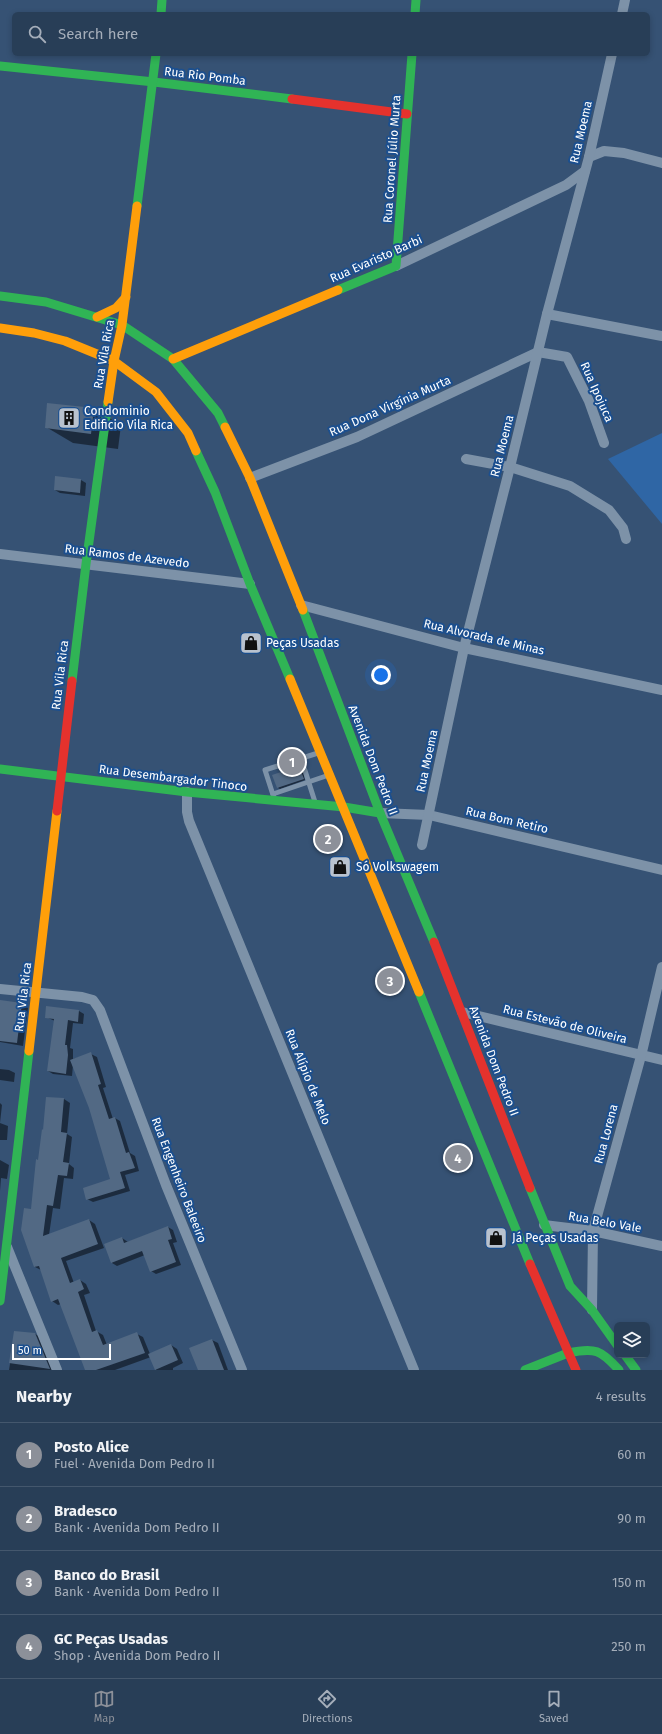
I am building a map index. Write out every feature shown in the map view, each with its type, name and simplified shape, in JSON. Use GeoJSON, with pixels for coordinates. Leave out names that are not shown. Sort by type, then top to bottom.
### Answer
{"type":"FeatureCollection","features":[{"type":"Feature","properties":{"kind":"main road"},"geometry":{"type":"LineString","coordinates":[[161,12],[162,0]]}},
{"type":"Feature","properties":{"kind":"main road"},"geometry":{"type":"LineString","coordinates":[[415,12],[416,0]]}},
{"type":"Feature","properties":{"kind":"main road","name":"Rua Vila Rica"},"geometry":{"type":"LineString","coordinates":[[0,1301],[60,789],[60,776],[86,564],[114,360],[122,325],[126,297],[154,82],[156,56]]}},
{"type":"Feature","properties":{"kind":"main road","name":"Rua Coronel Júlio Murta"},"geometry":{"type":"LineString","coordinates":[[396,266],[412,56]]}},
{"type":"Feature","properties":{"kind":"main road","name":"Rua Rio Pomba"},"geometry":{"type":"LineString","coordinates":[[0,66],[154,82],[407,114]]}},
{"type":"Feature","properties":{"kind":"main road","name":"Rua Evaristo Barbi"},"geometry":{"type":"LineString","coordinates":[[173,359],[396,266]]}},
{"type":"Feature","properties":{"kind":"main road","name":"Avenida Dom Pedro II"},"geometry":{"type":"LineString","coordinates":[[0,296],[46,302],[122,325],[173,359],[218,413],[250,478],[301,605],[380,813],[462,1012],[544,1225],[570,1286],[592,1310],[614,1340]]}},
{"type":"Feature","properties":{"kind":"main road"},"geometry":{"type":"LineString","coordinates":[[97,317],[116,308],[126,297]]}},
{"type":"Feature","properties":{"kind":"main road"},"geometry":{"type":"LineString","coordinates":[[0,328],[34,333],[65,341],[114,360],[156,392],[188,433],[215,492],[250,584],[331,775],[504,1202],[576,1370]]}},
{"type":"Feature","properties":{"kind":"main road","name":"Rua Desembargador Tinoco"},"geometry":{"type":"LineString","coordinates":[[0,769],[188,792],[274,797],[316,805],[344,807]]}},
{"type":"Feature","properties":{"kind":"main road","name":"Rua Bom Retiro"},"geometry":{"type":"LineString","coordinates":[[344,807],[380,813]]}},
{"type":"Feature","properties":{"kind":"main road"},"geometry":{"type":"LineString","coordinates":[[525,1370],[568,1353],[588,1348],[604,1353],[619,1370]]}},
{"type":"Feature","properties":{"kind":"main road"},"geometry":{"type":"LineString","coordinates":[[627,1358],[636,1370]]}},
{"type":"Feature","properties":{"kind":"street"},"geometry":{"type":"LineString","coordinates":[[622,12],[625,0]]}},
{"type":"Feature","properties":{"kind":"street","name":"Rua Moema"},"geometry":{"type":"LineString","coordinates":[[422,845],[464,648],[510,467],[546,314],[589,157],[612,56]]}},
{"type":"Feature","properties":{"kind":"street"},"geometry":{"type":"LineString","coordinates":[[589,157],[604,151],[624,153],[662,163]]}},
{"type":"Feature","properties":{"kind":"street","name":"Rua Evaristo Barbi"},"geometry":{"type":"LineString","coordinates":[[396,266],[566,185],[585,171]]}},
{"type":"Feature","properties":{"kind":"street"},"geometry":{"type":"LineString","coordinates":[[546,314],[662,336]]}},
{"type":"Feature","properties":{"kind":"street","name":"Rua Ipojuca"},"geometry":{"type":"LineString","coordinates":[[538,352],[567,357],[589,401],[604,442]]}},
{"type":"Feature","properties":{"kind":"street","name":"Rua Dona Virgínia Murta"},"geometry":{"type":"LineString","coordinates":[[250,478],[357,437],[538,352]]}},
{"type":"Feature","properties":{"kind":"street"},"geometry":{"type":"LineString","coordinates":[[466,459],[510,467],[570,486],[609,510],[623,528],[626,539]]}},
{"type":"Feature","properties":{"kind":"street","name":"Rua Ramos de Azevedo"},"geometry":{"type":"LineString","coordinates":[[0,554],[250,584]]}},
{"type":"Feature","properties":{"kind":"street","name":"Rua Alvorada de Minas"},"geometry":{"type":"LineString","coordinates":[[301,605],[464,648],[662,690]]}},
{"type":"Feature","properties":{"kind":"street","name":"Rua Alípio de Melo"},"geometry":{"type":"LineString","coordinates":[[188,792],[187,812],[189,821],[414,1370]]}},
{"type":"Feature","properties":{"kind":"street","name":"Rua Bom Retiro"},"geometry":{"type":"LineString","coordinates":[[380,813],[429,815],[662,870]]}},
{"type":"Feature","properties":{"kind":"street","name":"Rua Lorena"},"geometry":{"type":"LineString","coordinates":[[592,1310],[593,1231],[641,1056],[662,967]]}},
{"type":"Feature","properties":{"kind":"street"},"geometry":{"type":"LineString","coordinates":[[0,989],[36,993]]}},
{"type":"Feature","properties":{"kind":"street","name":"Rua Engenheiro Baleeiro"},"geometry":{"type":"LineString","coordinates":[[36,993],[82,997],[93,1000],[100,1010],[166,1185],[242,1370]]}},
{"type":"Feature","properties":{"kind":"street","name":"Rua Estevão de Oliveira"},"geometry":{"type":"LineString","coordinates":[[462,1012],[662,1060]]}},
{"type":"Feature","properties":{"kind":"street","name":"Rua Belo Vale"},"geometry":{"type":"LineString","coordinates":[[544,1225],[593,1231],[662,1246]]}},
{"type":"Feature","properties":{"kind":"street"},"geometry":{"type":"LineString","coordinates":[[6,1245],[58,1370]]}},
{"type":"Feature","properties":{"kind":"lane"},"geometry":{"type":"LineString","coordinates":[[321,752],[264,770],[274,797],[309,782],[331,775]]}},
{"type":"Feature","properties":{"kind":"lane"},"geometry":{"type":"LineString","coordinates":[[301,758],[316,805]]}},
{"type":"Feature","properties":{"kind":"shaded area"},"geometry":{"type":"Polygon","coordinates":[[[662,433],[662,524],[608,459],[662,433]]]}},
{"type":"Feature","properties":{"kind":"building","name":"Condominio Edificio Vila Rica"},"geometry":{"type":"Polygon","coordinates":[[[47,403],[94,408],[91,434],[45,428],[47,403]]]}},
{"type":"Feature","properties":{"kind":"building"},"geometry":{"type":"Polygon","coordinates":[[[55,476],[81,479],[80,493],[54,490],[55,476]]]}},
{"type":"Feature","properties":{"kind":"building"},"geometry":{"type":"Polygon","coordinates":[[[299,766],[304,779],[277,788],[272,775],[299,766]]]}},
{"type":"Feature","properties":{"kind":"building"},"geometry":{"type":"Polygon","coordinates":[[[0,1000],[22,1003],[17,1043],[0,1041],[0,1000]]]}},
{"type":"Feature","properties":{"kind":"building"},"geometry":{"type":"Polygon","coordinates":[[[46,1006],[79,1010],[78,1022],[68,1020],[65,1045],[67,1045],[68,1055],[66,1074],[47,1071],[54,1019],[45,1018],[46,1006]]]}},
{"type":"Feature","properties":{"kind":"building"},"geometry":{"type":"Polygon","coordinates":[[[91,1052],[101,1084],[98,1085],[109,1119],[115,1117],[126,1153],[129,1152],[135,1168],[120,1172],[125,1188],[86,1200],[83,1188],[110,1179],[89,1108],[70,1060],[91,1052]]]}},
{"type":"Feature","properties":{"kind":"building"},"geometry":{"type":"Polygon","coordinates":[[[46,1097],[64,1098],[61,1132],[67,1133],[63,1162],[69,1163],[67,1176],[58,1175],[53,1206],[47,1205],[43,1236],[89,1219],[98,1244],[61,1258],[70,1283],[80,1279],[84,1289],[78,1292],[92,1332],[97,1330],[103,1345],[137,1332],[145,1353],[96,1370],[85,1370],[58,1299],[51,1302],[39,1266],[34,1267],[21,1230],[24,1208],[31,1209],[36,1159],[38,1160],[42,1129],[43,1130],[46,1097]]]}},
{"type":"Feature","properties":{"kind":"building"},"geometry":{"type":"Polygon","coordinates":[[[168,1226],[172,1239],[168,1240],[176,1262],[150,1272],[142,1251],[111,1263],[104,1244],[122,1237],[124,1243],[168,1226]]]}},
{"type":"Feature","properties":{"kind":"building"},"geometry":{"type":"Polygon","coordinates":[[[14,1331],[35,1333],[50,1369],[9,1363],[14,1331]]]}},
{"type":"Feature","properties":{"kind":"building"},"geometry":{"type":"Polygon","coordinates":[[[212,1339],[224,1370],[198,1370],[189,1348],[212,1339]]]}},
{"type":"Feature","properties":{"kind":"building"},"geometry":{"type":"Polygon","coordinates":[[[171,1344],[178,1360],[155,1370],[148,1354],[171,1344]]]}},
{"type":"Feature","properties":{"kind":"traffic: fast"},"geometry":{"type":"LineString","coordinates":[[161,12],[162,0]]}},
{"type":"Feature","properties":{"kind":"traffic: fast"},"geometry":{"type":"LineString","coordinates":[[415,12],[416,0]]}},
{"type":"Feature","properties":{"kind":"traffic: fast"},"geometry":{"type":"LineString","coordinates":[[137,206],[156,56]]}},
{"type":"Feature","properties":{"kind":"traffic: fast"},"geometry":{"type":"LineString","coordinates":[[338,290],[396,266],[412,56]]}},
{"type":"Feature","properties":{"kind":"traffic: fast"},"geometry":{"type":"LineString","coordinates":[[0,66],[154,82],[292,99]]}},
{"type":"Feature","properties":{"kind":"traffic: fast"},"geometry":{"type":"LineString","coordinates":[[0,296],[46,302],[122,325],[173,359],[218,413],[225,427]]}},
{"type":"Feature","properties":{"kind":"traffic: fast"},"geometry":{"type":"LineString","coordinates":[[72,681],[108,402]]}},
{"type":"Feature","properties":{"kind":"traffic: fast"},"geometry":{"type":"LineString","coordinates":[[196,451],[215,492],[250,584],[290,679]]}},
{"type":"Feature","properties":{"kind":"traffic: fast"},"geometry":{"type":"LineString","coordinates":[[303,610],[380,813],[434,942]]}},
{"type":"Feature","properties":{"kind":"traffic: fast"},"geometry":{"type":"LineString","coordinates":[[0,769],[187,792],[344,807],[380,813]]}},
{"type":"Feature","properties":{"kind":"traffic: fast"},"geometry":{"type":"LineString","coordinates":[[419,992],[530,1264]]}},
{"type":"Feature","properties":{"kind":"traffic: fast"},"geometry":{"type":"LineString","coordinates":[[0,1301],[29,1051]]}},
{"type":"Feature","properties":{"kind":"traffic: fast"},"geometry":{"type":"LineString","coordinates":[[530,1188],[570,1286],[592,1310],[614,1341]]}},
{"type":"Feature","properties":{"kind":"traffic: fast"},"geometry":{"type":"LineString","coordinates":[[568,1353],[591,1350],[602,1354],[619,1370]]}},
{"type":"Feature","properties":{"kind":"traffic: fast"},"geometry":{"type":"LineString","coordinates":[[525,1370],[568,1353]]}},
{"type":"Feature","properties":{"kind":"traffic: fast"},"geometry":{"type":"LineString","coordinates":[[627,1358],[636,1370]]}},
{"type":"Feature","properties":{"kind":"traffic: slow"},"geometry":{"type":"LineString","coordinates":[[108,402],[114,361],[122,325],[137,206]]}},
{"type":"Feature","properties":{"kind":"traffic: slow"},"geometry":{"type":"LineString","coordinates":[[173,359],[338,290]]}},
{"type":"Feature","properties":{"kind":"traffic: slow"},"geometry":{"type":"LineString","coordinates":[[97,317],[116,308],[126,297]]}},
{"type":"Feature","properties":{"kind":"traffic: slow"},"geometry":{"type":"LineString","coordinates":[[0,328],[34,333],[65,341],[114,361],[156,392],[188,433],[196,451]]}},
{"type":"Feature","properties":{"kind":"traffic: slow"},"geometry":{"type":"LineString","coordinates":[[225,427],[250,478],[303,610]]}},
{"type":"Feature","properties":{"kind":"traffic: slow"},"geometry":{"type":"LineString","coordinates":[[290,679],[419,992]]}},
{"type":"Feature","properties":{"kind":"traffic: slow"},"geometry":{"type":"LineString","coordinates":[[29,1051],[57,811]]}},
{"type":"Feature","properties":{"kind":"traffic: jam"},"geometry":{"type":"LineString","coordinates":[[292,99],[407,114]]}},
{"type":"Feature","properties":{"kind":"traffic: jam"},"geometry":{"type":"LineString","coordinates":[[57,811],[72,681]]}},
{"type":"Feature","properties":{"kind":"traffic: jam"},"geometry":{"type":"LineString","coordinates":[[434,942],[530,1188]]}},
{"type":"Feature","properties":{"kind":"traffic: jam"},"geometry":{"type":"LineString","coordinates":[[530,1264],[576,1370]]}},
{"type":"Feature","properties":{"kind":"place","name":"Condominio Edificio Vila Rica"},"geometry":{"type":"Point","coordinates":[69,418]}},
{"type":"Feature","properties":{"kind":"place","name":"Peças Usadas"},"geometry":{"type":"Point","coordinates":[251,643]}},
{"type":"Feature","properties":{"kind":"place","name":"Posto Alice"},"geometry":{"type":"Point","coordinates":[292,762]}},
{"type":"Feature","properties":{"kind":"place","name":"Bradesco"},"geometry":{"type":"Point","coordinates":[328,839]}},
{"type":"Feature","properties":{"kind":"place","name":"Só Volkswagem"},"geometry":{"type":"Point","coordinates":[340,867]}},
{"type":"Feature","properties":{"kind":"place","name":"Banco do Brasil"},"geometry":{"type":"Point","coordinates":[390,981]}},
{"type":"Feature","properties":{"kind":"place","name":"GC Peças Usadas"},"geometry":{"type":"Point","coordinates":[458,1158]}},
{"type":"Feature","properties":{"kind":"place","name":"Já Peças Usadas"},"geometry":{"type":"Point","coordinates":[496,1238]}}]}
